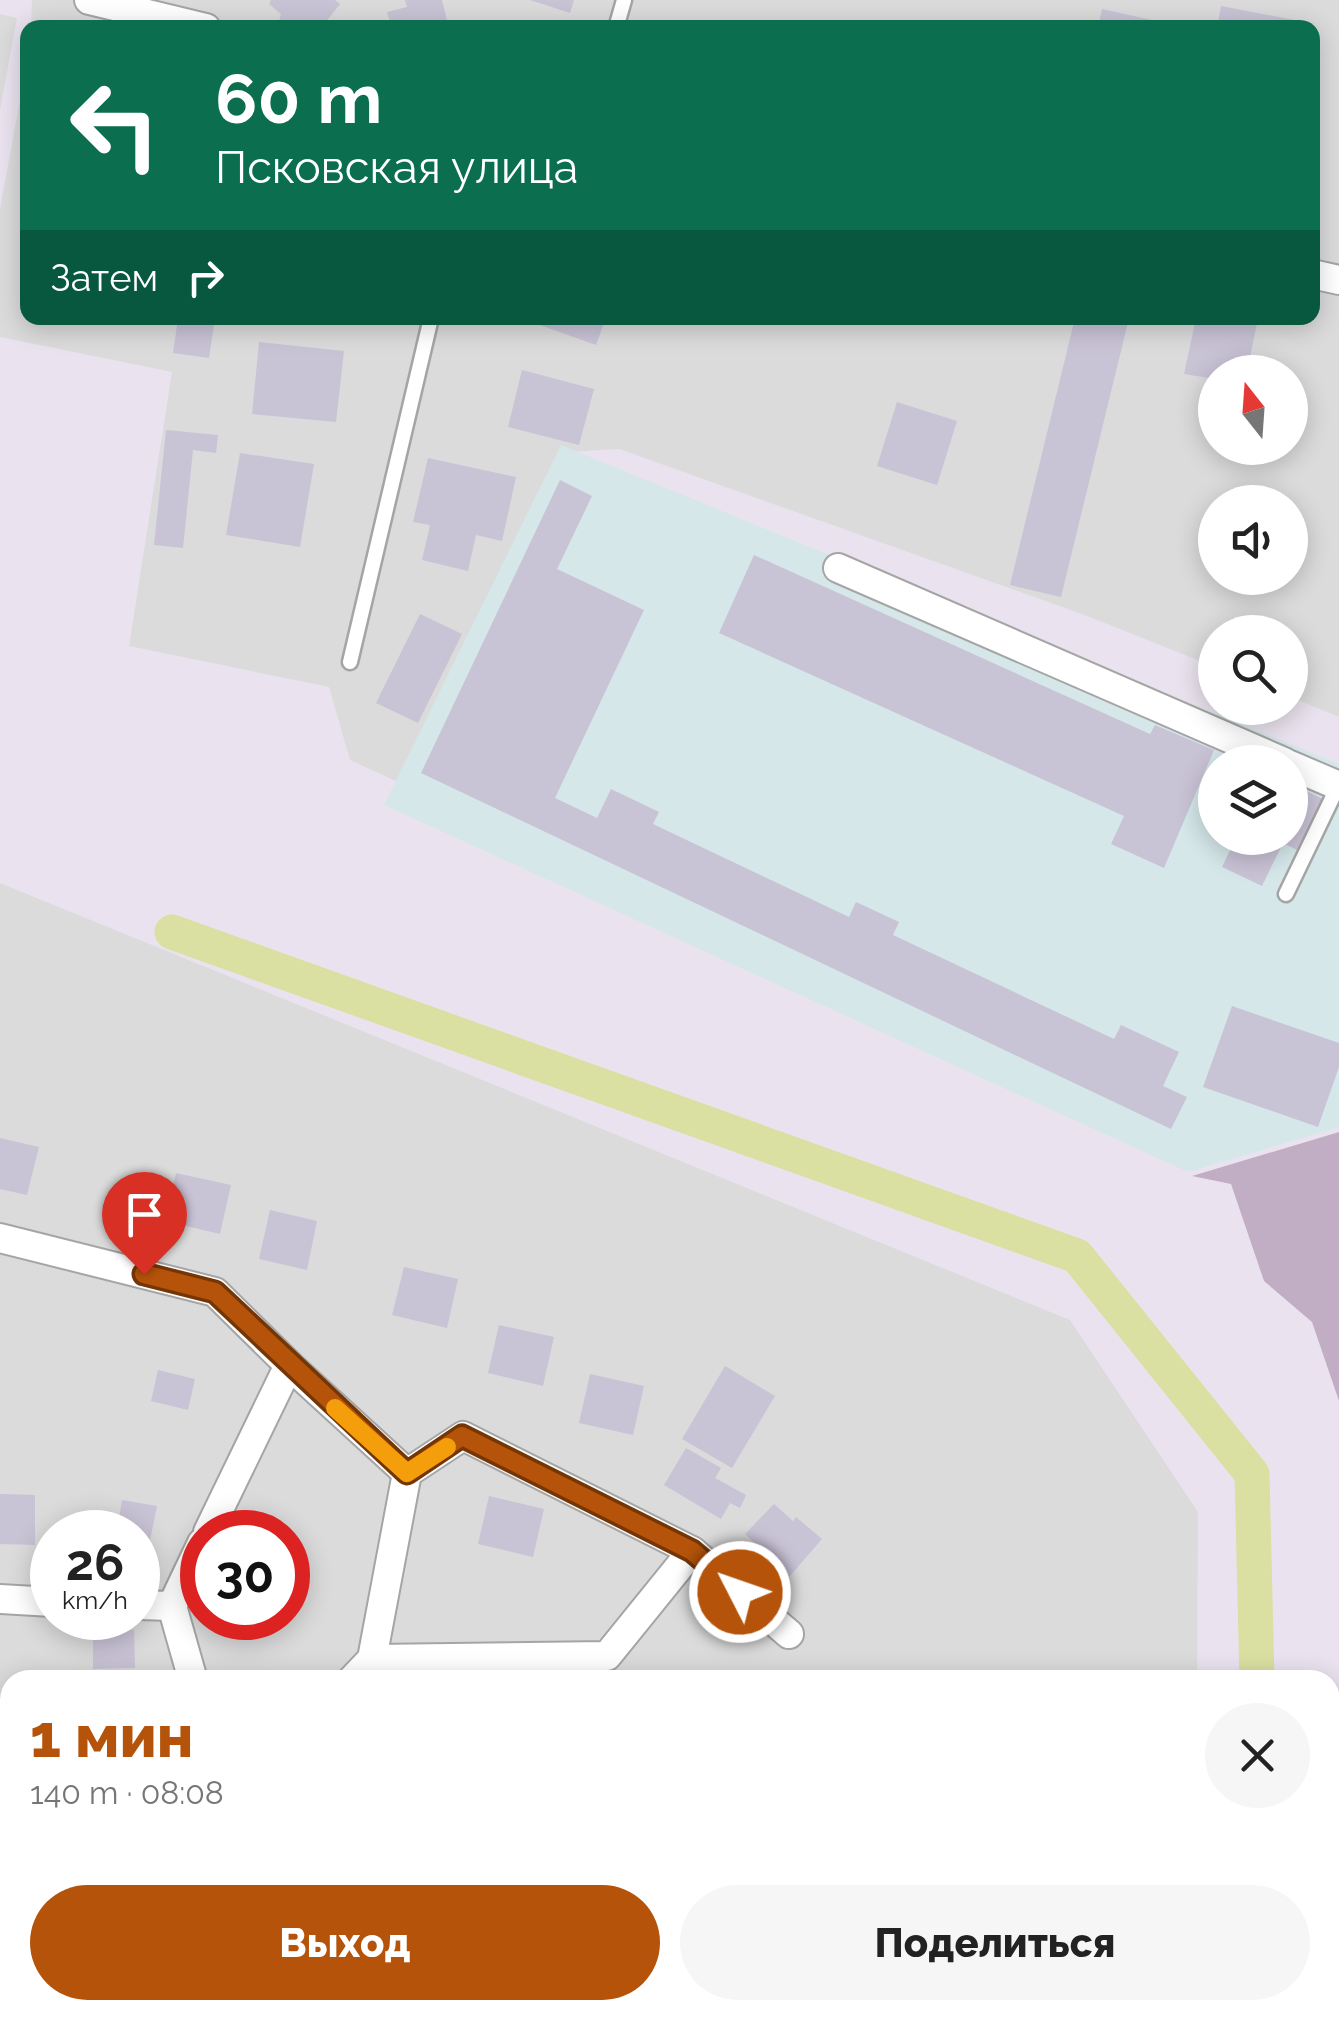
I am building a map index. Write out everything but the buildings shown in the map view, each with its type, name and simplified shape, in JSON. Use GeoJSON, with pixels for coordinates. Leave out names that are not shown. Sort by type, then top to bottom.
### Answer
{"type":"FeatureCollection","features":[{"type":"Feature","properties":{"kind":"street"},"geometry":{"type":"LineString","coordinates":[[89,0],[173,20]]}},
{"type":"Feature","properties":{"kind":"street"},"geometry":{"type":"LineString","coordinates":[[838,568],[1243,745]]}},
{"type":"Feature","properties":{"kind":"street"},"geometry":{"type":"LineString","coordinates":[[1308,772],[1338,784]]}},
{"type":"Feature","properties":{"kind":"street"},"geometry":{"type":"LineString","coordinates":[[0,1238],[215,1292],[407,1473]]}},
{"type":"Feature","properties":{"kind":"street"},"geometry":{"type":"LineString","coordinates":[[219,1510],[289,1365]]}},
{"type":"Feature","properties":{"kind":"street"},"geometry":{"type":"LineString","coordinates":[[362,1670],[372,1659],[407,1473],[462,1436],[692,1551],[789,1634]]}},
{"type":"Feature","properties":{"kind":"street"},"geometry":{"type":"LineString","coordinates":[[372,1659],[608,1656],[692,1551]]}},
{"type":"Feature","properties":{"kind":"street"},"geometry":{"type":"LineString","coordinates":[[180,1589],[172,1606],[190,1670]]}},
{"type":"Feature","properties":{"kind":"street"},"geometry":{"type":"LineString","coordinates":[[0,1600],[30,1601]]}},
{"type":"Feature","properties":{"kind":"street"},"geometry":{"type":"LineString","coordinates":[[160,1606],[172,1606]]}},
{"type":"Feature","properties":{"kind":"lane"},"geometry":{"type":"LineString","coordinates":[[350,662],[429,325]]}},
{"type":"Feature","properties":{"kind":"lane"},"geometry":{"type":"LineString","coordinates":[[1286,894],[1338,784]]}},
{"type":"Feature","properties":{"kind":"shaded area"},"geometry":{"type":"Polygon","coordinates":[[[32,0],[1339,0],[1339,717],[1308,704],[1308,615],[1198,615],[1198,660],[1082,614],[619,449],[570,452],[413,789],[350,760],[329,687],[129,646],[172,372],[0,337],[0,208],[20,101],[20,325],[1320,325],[1320,20],[31,20],[32,0]]]}},
{"type":"Feature","properties":{"kind":"shaded area"},"geometry":{"type":"Polygon","coordinates":[[[0,14],[17,18],[0,110],[0,14]]]}},
{"type":"Feature","properties":{"kind":"shaded area"},"geometry":{"type":"Polygon","coordinates":[[[561,445],[1198,706],[1198,725],[1244,725],[1293,745],[1198,745],[1198,855],[1308,855],[1308,751],[1339,764],[1339,1127],[1188,1172],[384,805],[561,445]]]}},
{"type":"Feature","properties":{"kind":"shaded area"},"geometry":{"type":"Polygon","coordinates":[[[0,883],[1070,1320],[1198,1512],[1197,1670],[0,1670],[0,883]]]}},
{"type":"Feature","properties":{"kind":"shaded area"},"geometry":{"type":"Polygon","coordinates":[[[1339,1132],[1339,1401],[1312,1322],[1264,1281],[1231,1184],[1192,1176],[1339,1132]]]}},
{"type":"Feature","properties":{"kind":"waterway"},"geometry":{"type":"LineString","coordinates":[[172,932],[1077,1256],[1252,1474],[1257,1670]]}},
{"type":"Feature","properties":{"kind":"slow traffic"},"geometry":{"type":"LineString","coordinates":[[335,1408],[407,1473],[447,1447]]}},
{"type":"Feature","properties":{"kind":"route"},"geometry":{"type":"LineString","coordinates":[[144,1274],[215,1292],[407,1473],[462,1436],[692,1551],[740,1592]]}}]}
